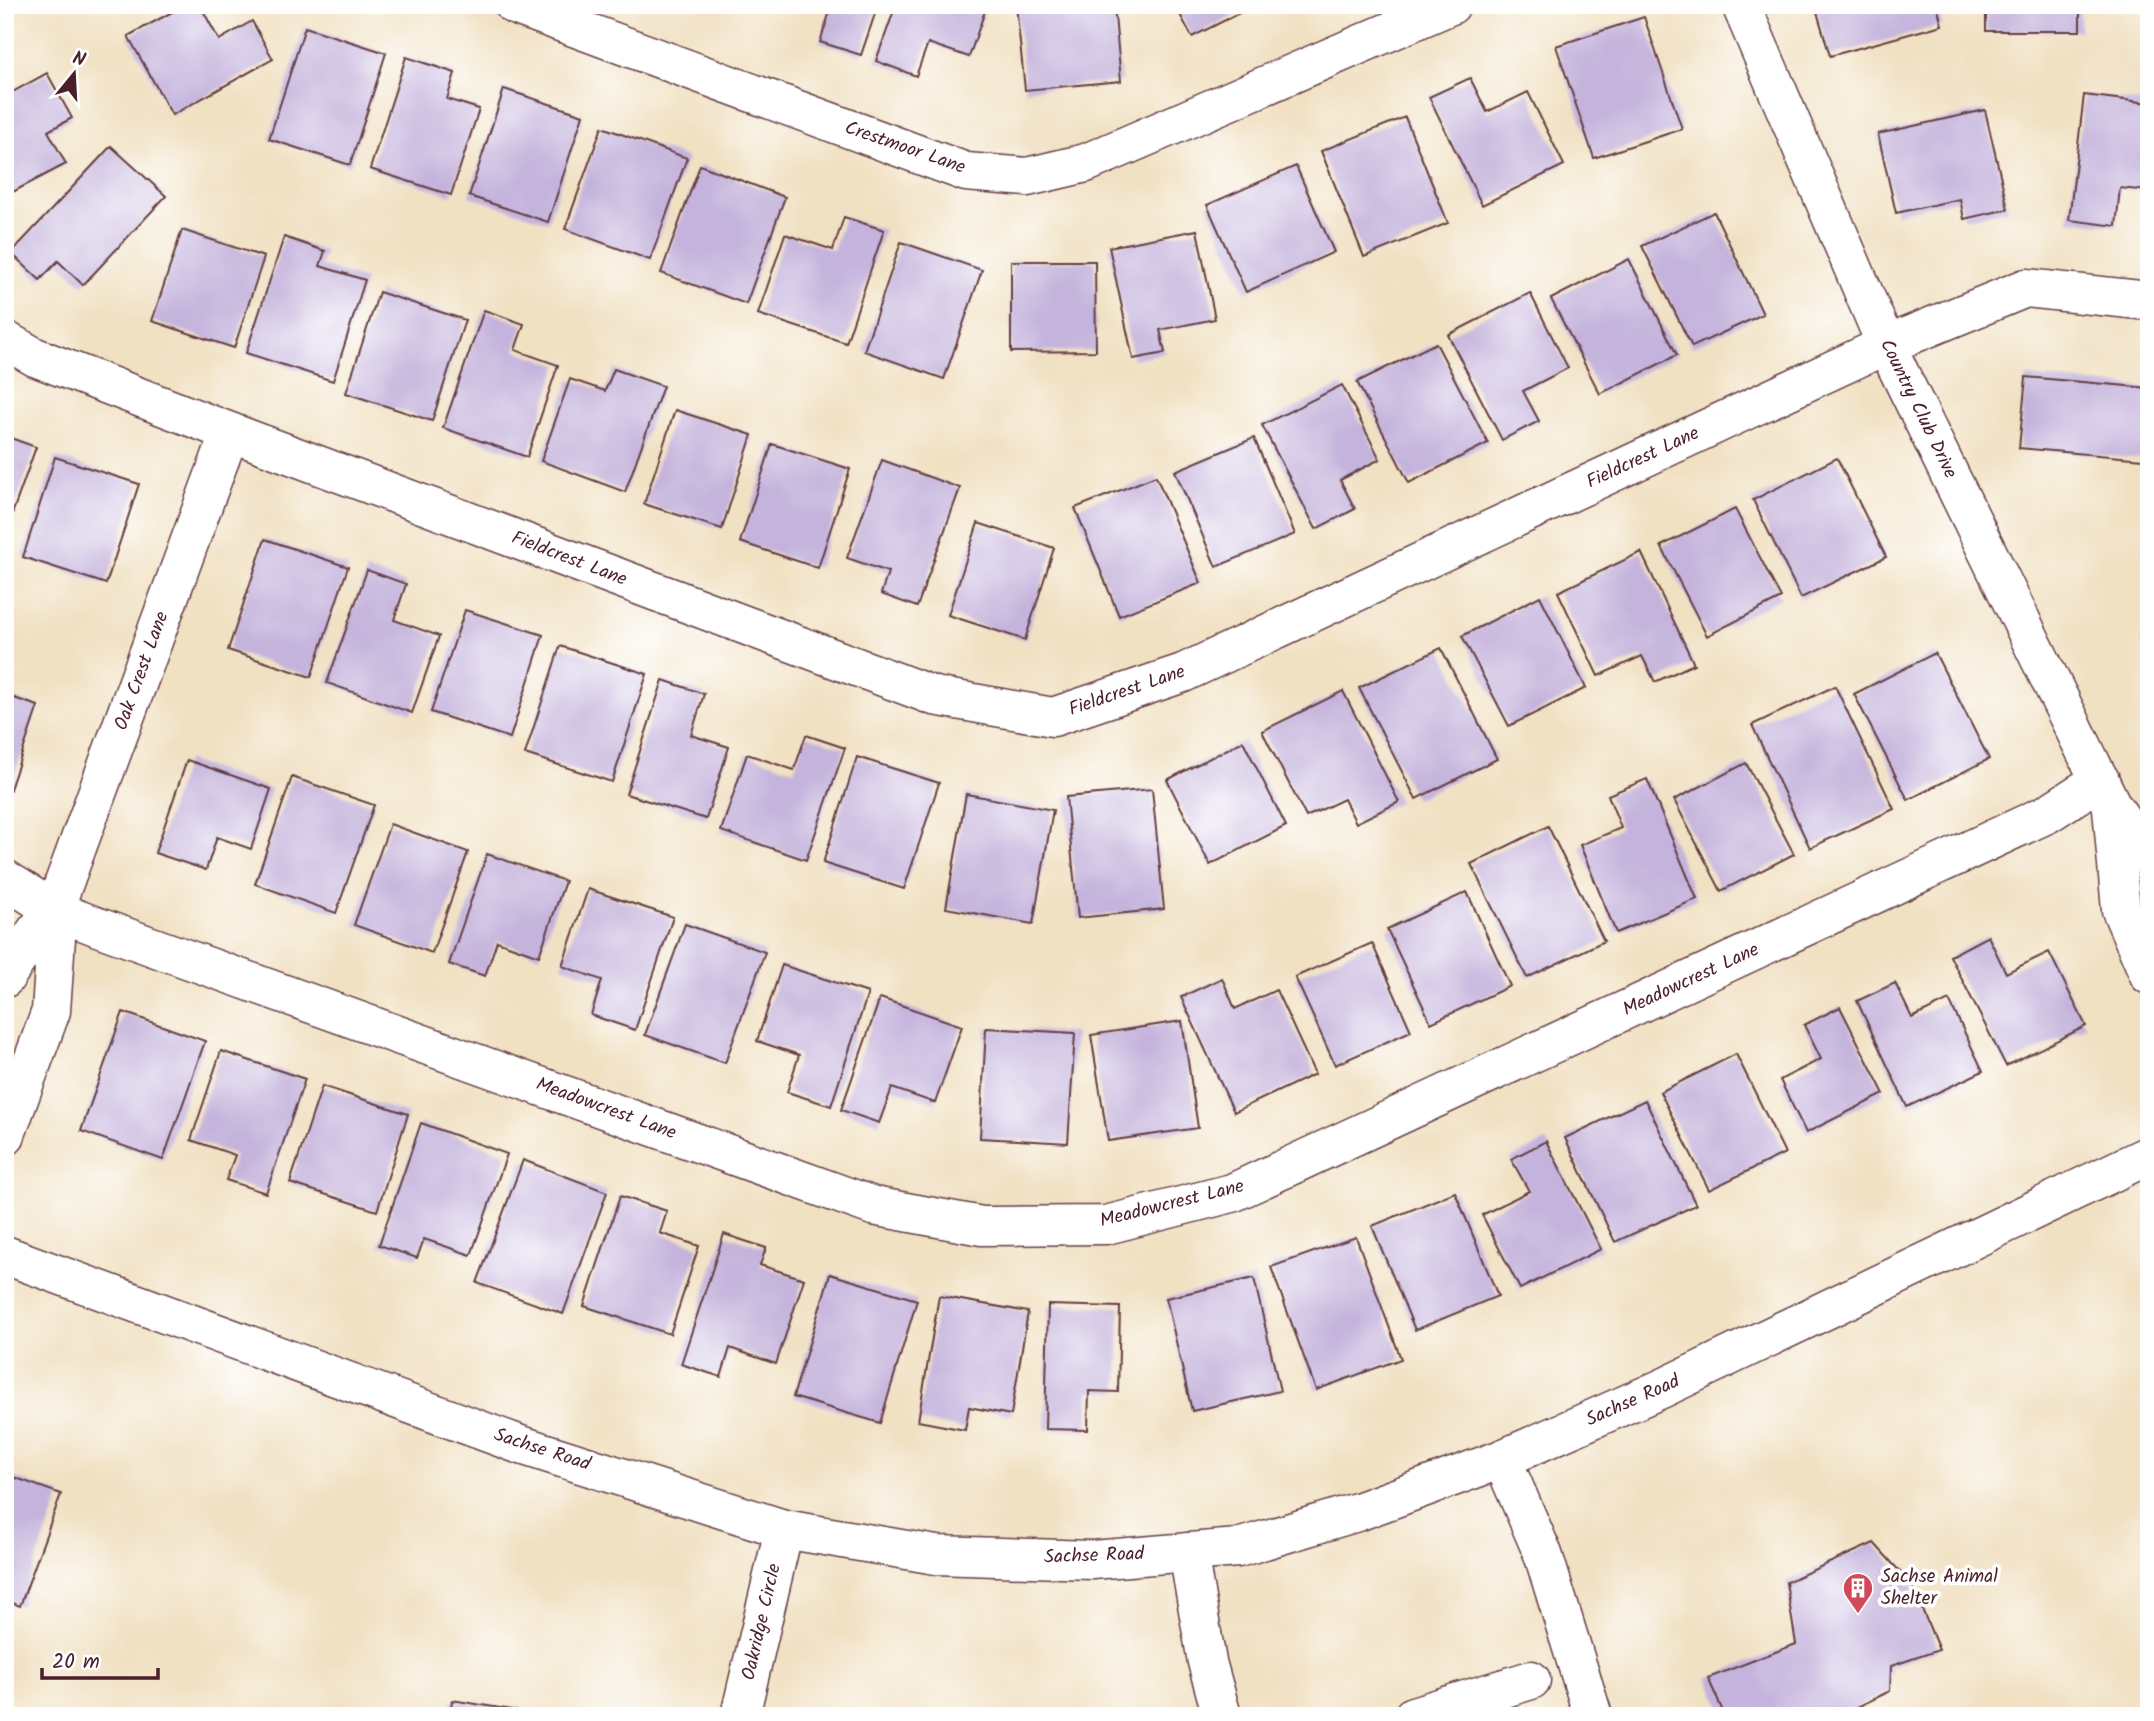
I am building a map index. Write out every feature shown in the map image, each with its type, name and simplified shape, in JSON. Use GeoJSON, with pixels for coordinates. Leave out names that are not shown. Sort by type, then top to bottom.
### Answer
{"type":"FeatureCollection","features":[{"type":"Feature","properties":{"kind":"street","name":"Crestmoor Lane"},"geometry":{"type":"LineString","coordinates":[[514,5],[966,172],[1027,177],[1086,163],[1451,5]]}},
{"type":"Feature","properties":{"kind":"street","name":"Country Club Drive"},"geometry":{"type":"LineString","coordinates":[[1741,5],[1886,345],[2106,793],[2149,858]]}},
{"type":"Feature","properties":{"kind":"street","name":"Fieldcrest Lane"},"geometry":{"type":"LineString","coordinates":[[5,340],[35,357],[230,432],[934,696],[1053,717],[1183,673],[1886,345],[2026,288],[2149,301]]}},
{"type":"Feature","properties":{"kind":"street","name":"Oak Crest Lane"},"geometry":{"type":"LineString","coordinates":[[5,978],[54,909],[230,432]]}},
{"type":"Feature","properties":{"kind":"street","name":"Country Club Drive"},"geometry":{"type":"LineString","coordinates":[[2106,793],[2121,911],[2149,975]]}},
{"type":"Feature","properties":{"kind":"street","name":"Meadowcrest Lane"},"geometry":{"type":"LineString","coordinates":[[5,879],[54,909],[873,1206],[982,1226],[1107,1225],[1232,1193],[2047,814],[2106,793]]}},
{"type":"Feature","properties":{"kind":"street","name":"Oak Crest Lane"},"geometry":{"type":"LineString","coordinates":[[5,1137],[51,1011],[56,938],[54,909]]}},
{"type":"Feature","properties":{"kind":"street","name":"Sachse Road"},"geometry":{"type":"LineString","coordinates":[[5,1255],[518,1444],[784,1529],[936,1555],[1093,1560],[1238,1548],[1357,1512],[1502,1459],[1661,1389],[2149,1155]]}},
{"type":"Feature","properties":{"kind":"street"},"geometry":{"type":"LineString","coordinates":[[1502,1459],[1543,1554],[1593,1716]]}},
{"type":"Feature","properties":{"kind":"street","name":"Oakridge Circle"},"geometry":{"type":"LineString","coordinates":[[740,1716],[784,1529]]}},
{"type":"Feature","properties":{"kind":"street"},"geometry":{"type":"LineString","coordinates":[[1188,1552],[1207,1662],[1222,1716]]}},
{"type":"Feature","properties":{"kind":"street"},"geometry":{"type":"LineString","coordinates":[[1413,1716],[1531,1680]]}},
{"type":"Feature","properties":{"kind":"building"},"geometry":{"type":"Polygon","coordinates":[[[185,5],[200,5],[219,40],[252,21],[273,59],[172,115],[128,36],[185,5]]]}},
{"type":"Feature","properties":{"kind":"building"},"geometry":{"type":"Polygon","coordinates":[[[747,5],[765,5],[763,11],[747,5]]]}},
{"type":"Feature","properties":{"kind":"building"},"geometry":{"type":"Polygon","coordinates":[[[832,5],[878,5],[861,55],[820,42],[832,5]]]}},
{"type":"Feature","properties":{"kind":"building"},"geometry":{"type":"Polygon","coordinates":[[[896,5],[987,5],[969,57],[928,43],[916,76],[876,61],[896,5]]]}},
{"type":"Feature","properties":{"kind":"building"},"geometry":{"type":"Polygon","coordinates":[[[1016,5],[1114,5],[1121,81],[1025,90],[1016,5]]]}},
{"type":"Feature","properties":{"kind":"building"},"geometry":{"type":"Polygon","coordinates":[[[1175,5],[1255,5],[1192,37],[1175,5]]]}},
{"type":"Feature","properties":{"kind":"building"},"geometry":{"type":"Polygon","coordinates":[[[1815,5],[1937,5],[1942,25],[1830,56],[1815,5]]]}},
{"type":"Feature","properties":{"kind":"building"},"geometry":{"type":"Polygon","coordinates":[[[1986,5],[2080,5],[2080,31],[1986,31],[1986,5]]]}},
{"type":"Feature","properties":{"kind":"building"},"geometry":{"type":"Polygon","coordinates":[[[2149,14],[2149,32],[2145,31],[2149,14]]]}},
{"type":"Feature","properties":{"kind":"building"},"geometry":{"type":"Polygon","coordinates":[[[1644,17],[1682,129],[1594,158],[1556,46],[1644,17]]]}},
{"type":"Feature","properties":{"kind":"building"},"geometry":{"type":"Polygon","coordinates":[[[305,27],[386,53],[350,165],[269,139],[305,27]]]}},
{"type":"Feature","properties":{"kind":"building"},"geometry":{"type":"Polygon","coordinates":[[[406,57],[455,73],[447,99],[479,109],[451,195],[370,169],[406,57]]]}},
{"type":"Feature","properties":{"kind":"building"},"geometry":{"type":"Polygon","coordinates":[[[47,73],[72,118],[48,131],[66,164],[5,196],[5,96],[47,73]]]}},
{"type":"Feature","properties":{"kind":"building"},"geometry":{"type":"Polygon","coordinates":[[[1470,78],[1487,112],[1528,92],[1564,165],[1482,205],[1429,97],[1470,78]]]}},
{"type":"Feature","properties":{"kind":"building"},"geometry":{"type":"Polygon","coordinates":[[[504,89],[583,115],[548,222],[469,196],[504,89]]]}},
{"type":"Feature","properties":{"kind":"building"},"geometry":{"type":"Polygon","coordinates":[[[2084,95],[2149,103],[2149,191],[2120,188],[2116,226],[2069,220],[2084,95]]]}},
{"type":"Feature","properties":{"kind":"building"},"geometry":{"type":"Polygon","coordinates":[[[1985,110],[2008,209],[1964,219],[1960,199],[1896,213],[1878,134],[1985,110]]]}},
{"type":"Feature","properties":{"kind":"building"},"geometry":{"type":"Polygon","coordinates":[[[1405,117],[1448,223],[1364,257],[1321,151],[1405,117]]]}},
{"type":"Feature","properties":{"kind":"building"},"geometry":{"type":"Polygon","coordinates":[[[602,127],[687,158],[650,260],[565,229],[602,127]]]}},
{"type":"Feature","properties":{"kind":"building"},"geometry":{"type":"Polygon","coordinates":[[[111,146],[166,196],[83,285],[58,261],[40,280],[11,253],[111,146]]]}},
{"type":"Feature","properties":{"kind":"building"},"geometry":{"type":"Polygon","coordinates":[[[700,165],[785,197],[746,304],[661,273],[700,165]]]}},
{"type":"Feature","properties":{"kind":"building"},"geometry":{"type":"Polygon","coordinates":[[[1296,166],[1334,252],[1246,292],[1207,205],[1296,166]]]}},
{"type":"Feature","properties":{"kind":"building"},"geometry":{"type":"Polygon","coordinates":[[[1714,212],[1763,314],[1692,347],[1642,246],[1714,212]]]}},
{"type":"Feature","properties":{"kind":"building"},"geometry":{"type":"Polygon","coordinates":[[[844,217],[884,230],[846,343],[758,314],[785,234],[833,250],[844,217]]]}},
{"type":"Feature","properties":{"kind":"building"},"geometry":{"type":"Polygon","coordinates":[[[182,230],[264,257],[234,348],[152,321],[182,230]]]}},
{"type":"Feature","properties":{"kind":"building"},"geometry":{"type":"Polygon","coordinates":[[[1197,230],[1215,319],[1160,330],[1165,353],[1133,359],[1109,247],[1197,230]]]}},
{"type":"Feature","properties":{"kind":"building"},"geometry":{"type":"Polygon","coordinates":[[[284,237],[325,251],[320,266],[365,280],[333,381],[246,353],[284,237]]]}},
{"type":"Feature","properties":{"kind":"building"},"geometry":{"type":"Polygon","coordinates":[[[901,242],[982,270],[944,379],[864,351],[901,242]]]}},
{"type":"Feature","properties":{"kind":"building"},"geometry":{"type":"Polygon","coordinates":[[[1629,259],[1677,355],[1600,394],[1551,299],[1629,259]]]}},
{"type":"Feature","properties":{"kind":"building"},"geometry":{"type":"Polygon","coordinates":[[[1011,261],[1095,261],[1096,351],[1011,352],[1011,261]]]}},
{"type":"Feature","properties":{"kind":"building"},"geometry":{"type":"Polygon","coordinates":[[[379,292],[465,320],[432,421],[346,393],[379,292]]]}},
{"type":"Feature","properties":{"kind":"building"},"geometry":{"type":"Polygon","coordinates":[[[1530,293],[1568,368],[1523,391],[1539,421],[1502,440],[1448,335],[1530,293]]]}},
{"type":"Feature","properties":{"kind":"building"},"geometry":{"type":"Polygon","coordinates":[[[484,310],[524,324],[515,350],[558,365],[527,457],[443,428],[484,310]]]}},
{"type":"Feature","properties":{"kind":"building"},"geometry":{"type":"Polygon","coordinates":[[[1436,343],[1488,443],[1409,483],[1357,382],[1436,343]]]}},
{"type":"Feature","properties":{"kind":"building"},"geometry":{"type":"Polygon","coordinates":[[[614,369],[663,386],[625,492],[541,461],[570,379],[605,391],[614,369]]]}},
{"type":"Feature","properties":{"kind":"building"},"geometry":{"type":"Polygon","coordinates":[[[2026,377],[2149,388],[2143,459],[2019,448],[2026,377]]]}},
{"type":"Feature","properties":{"kind":"building"},"geometry":{"type":"Polygon","coordinates":[[[1342,385],[1380,459],[1340,480],[1355,509],[1316,529],[1262,425],[1342,385]]]}},
{"type":"Feature","properties":{"kind":"building"},"geometry":{"type":"Polygon","coordinates":[[[675,410],[752,435],[722,529],[644,504],[675,410]]]}},
{"type":"Feature","properties":{"kind":"building"},"geometry":{"type":"Polygon","coordinates":[[[5,436],[36,447],[6,531],[5,531],[5,436]]]}},
{"type":"Feature","properties":{"kind":"building"},"geometry":{"type":"Polygon","coordinates":[[[1254,438],[1295,534],[1216,567],[1175,471],[1254,438]]]}},
{"type":"Feature","properties":{"kind":"building"},"geometry":{"type":"Polygon","coordinates":[[[772,444],[850,469],[818,568],[740,542],[772,444]]]}},
{"type":"Feature","properties":{"kind":"building"},"geometry":{"type":"Polygon","coordinates":[[[55,457],[139,484],[106,584],[23,557],[55,457]]]}},
{"type":"Feature","properties":{"kind":"building"},"geometry":{"type":"Polygon","coordinates":[[[1837,458],[1886,557],[1801,598],[1753,500],[1837,458]]]}},
{"type":"Feature","properties":{"kind":"building"},"geometry":{"type":"Polygon","coordinates":[[[882,460],[960,488],[917,607],[881,594],[888,572],[847,558],[882,460]]]}},
{"type":"Feature","properties":{"kind":"building"},"geometry":{"type":"Polygon","coordinates":[[[1156,476],[1201,583],[1119,616],[1075,508],[1156,476]]]}},
{"type":"Feature","properties":{"kind":"building"},"geometry":{"type":"Polygon","coordinates":[[[1735,509],[1781,598],[1707,636],[1661,546],[1735,509]]]}},
{"type":"Feature","properties":{"kind":"building"},"geometry":{"type":"Polygon","coordinates":[[[978,523],[1054,548],[1025,640],[948,615],[978,523]]]}},
{"type":"Feature","properties":{"kind":"building"},"geometry":{"type":"Polygon","coordinates":[[[265,539],[348,567],[311,677],[228,650],[265,539]]]}},
{"type":"Feature","properties":{"kind":"building"},"geometry":{"type":"Polygon","coordinates":[[[1641,552],[1694,664],[1655,682],[1642,656],[1598,676],[1558,592],[1641,552]]]}},
{"type":"Feature","properties":{"kind":"building"},"geometry":{"type":"Polygon","coordinates":[[[367,570],[406,584],[394,620],[439,636],[412,713],[327,683],[367,570]]]}},
{"type":"Feature","properties":{"kind":"building"},"geometry":{"type":"Polygon","coordinates":[[[2149,581],[2149,645],[2142,644],[2149,581]]]}},
{"type":"Feature","properties":{"kind":"building"},"geometry":{"type":"Polygon","coordinates":[[[1540,596],[1586,688],[1509,726],[1462,636],[1540,596]]]}},
{"type":"Feature","properties":{"kind":"building"},"geometry":{"type":"Polygon","coordinates":[[[465,610],[543,635],[510,738],[431,712],[465,610]]]}},
{"type":"Feature","properties":{"kind":"building"},"geometry":{"type":"Polygon","coordinates":[[[560,646],[647,674],[612,782],[525,754],[560,646]]]}},
{"type":"Feature","properties":{"kind":"building"},"geometry":{"type":"Polygon","coordinates":[[[1441,648],[1497,759],[1416,799],[1359,688],[1441,648]]]}},
{"type":"Feature","properties":{"kind":"building"},"geometry":{"type":"Polygon","coordinates":[[[1935,653],[1989,759],[1908,800],[1854,694],[1935,653]]]}},
{"type":"Feature","properties":{"kind":"building"},"geometry":{"type":"Polygon","coordinates":[[[663,680],[704,694],[691,735],[729,747],[706,819],[626,794],[663,680]]]}},
{"type":"Feature","properties":{"kind":"building"},"geometry":{"type":"Polygon","coordinates":[[[1835,686],[1894,809],[1810,848],[1752,725],[1835,686]]]}},
{"type":"Feature","properties":{"kind":"building"},"geometry":{"type":"Polygon","coordinates":[[[1343,691],[1399,802],[1356,823],[1344,799],[1306,817],[1262,731],[1343,691]]]}},
{"type":"Feature","properties":{"kind":"building"},"geometry":{"type":"Polygon","coordinates":[[[5,695],[38,706],[9,792],[5,790],[5,695]]]}},
{"type":"Feature","properties":{"kind":"building"},"geometry":{"type":"Polygon","coordinates":[[[806,735],[845,748],[806,860],[721,831],[747,754],[794,770],[806,735]]]}},
{"type":"Feature","properties":{"kind":"building"},"geometry":{"type":"Polygon","coordinates":[[[1243,741],[1286,826],[1210,865],[1167,780],[1243,741]]]}},
{"type":"Feature","properties":{"kind":"building"},"geometry":{"type":"Polygon","coordinates":[[[857,757],[939,783],[904,889],[823,863],[857,757]]]}},
{"type":"Feature","properties":{"kind":"building"},"geometry":{"type":"Polygon","coordinates":[[[187,760],[271,789],[251,849],[217,837],[206,870],[155,853],[187,760]]]}},
{"type":"Feature","properties":{"kind":"building"},"geometry":{"type":"Polygon","coordinates":[[[1746,763],[1794,854],[1721,891],[1674,800],[1746,763]]]}},
{"type":"Feature","properties":{"kind":"building"},"geometry":{"type":"Polygon","coordinates":[[[292,777],[374,805],[336,913],[255,884],[292,777]]]}},
{"type":"Feature","properties":{"kind":"building"},"geometry":{"type":"Polygon","coordinates":[[[1647,779],[1697,899],[1616,933],[1580,845],[1621,828],[1608,795],[1647,779]]]}},
{"type":"Feature","properties":{"kind":"building"},"geometry":{"type":"Polygon","coordinates":[[[1152,789],[1164,909],[1078,918],[1066,797],[1152,789]]]}},
{"type":"Feature","properties":{"kind":"building"},"geometry":{"type":"Polygon","coordinates":[[[966,794],[1053,810],[1033,924],[946,908],[966,794]]]}},
{"type":"Feature","properties":{"kind":"building"},"geometry":{"type":"Polygon","coordinates":[[[390,824],[468,852],[432,953],[354,925],[390,824]]]}},
{"type":"Feature","properties":{"kind":"building"},"geometry":{"type":"Polygon","coordinates":[[[1548,826],[1604,941],[1527,978],[1471,864],[1548,826]]]}},
{"type":"Feature","properties":{"kind":"building"},"geometry":{"type":"Polygon","coordinates":[[[487,854],[565,881],[539,956],[497,941],[485,976],[449,964],[487,854]]]}},
{"type":"Feature","properties":{"kind":"building"},"geometry":{"type":"Polygon","coordinates":[[[588,889],[673,917],[635,1030],[591,1015],[602,980],[562,966],[588,889]]]}},
{"type":"Feature","properties":{"kind":"building"},"geometry":{"type":"Polygon","coordinates":[[[1467,892],[1510,986],[1431,1023],[1387,929],[1467,892]]]}},
{"type":"Feature","properties":{"kind":"building"},"geometry":{"type":"Polygon","coordinates":[[[685,924],[765,952],[725,1063],[645,1035],[685,924]]]}},
{"type":"Feature","properties":{"kind":"building"},"geometry":{"type":"Polygon","coordinates":[[[1988,936],[2006,973],[2049,952],[2086,1026],[2006,1066],[1950,956],[1988,936]]]}},
{"type":"Feature","properties":{"kind":"building"},"geometry":{"type":"Polygon","coordinates":[[[1372,943],[1411,1031],[1335,1065],[1295,977],[1372,943]]]}},
{"type":"Feature","properties":{"kind":"building"},"geometry":{"type":"Polygon","coordinates":[[[782,965],[868,993],[831,1106],[787,1092],[799,1055],[757,1041],[782,965]]]}},
{"type":"Feature","properties":{"kind":"building"},"geometry":{"type":"Polygon","coordinates":[[[1222,978],[1235,1009],[1276,990],[1315,1074],[1234,1112],[1181,997],[1222,978]]]}},
{"type":"Feature","properties":{"kind":"building"},"geometry":{"type":"Polygon","coordinates":[[[1895,983],[1912,1018],[1949,1000],[1983,1071],[1907,1107],[1857,1001],[1895,983]]]}},
{"type":"Feature","properties":{"kind":"building"},"geometry":{"type":"Polygon","coordinates":[[[880,998],[962,1026],[935,1103],[892,1088],[879,1123],[841,1110],[880,998]]]}},
{"type":"Feature","properties":{"kind":"building"},"geometry":{"type":"Polygon","coordinates":[[[1840,1007],[1884,1094],[1806,1133],[1780,1080],[1821,1059],[1804,1025],[1840,1007]]]}},
{"type":"Feature","properties":{"kind":"building"},"geometry":{"type":"Polygon","coordinates":[[[123,1012],[205,1041],[163,1160],[81,1131],[123,1012]]]}},
{"type":"Feature","properties":{"kind":"building"},"geometry":{"type":"Polygon","coordinates":[[[1182,1021],[1198,1128],[1108,1141],[1091,1035],[1182,1021]]]}},
{"type":"Feature","properties":{"kind":"building"},"geometry":{"type":"Polygon","coordinates":[[[986,1028],[1075,1033],[1068,1143],[980,1138],[986,1028]]]}},
{"type":"Feature","properties":{"kind":"building"},"geometry":{"type":"Polygon","coordinates":[[[221,1051],[305,1079],[266,1193],[226,1180],[235,1155],[191,1140],[221,1051]]]}},
{"type":"Feature","properties":{"kind":"building"},"geometry":{"type":"Polygon","coordinates":[[[1736,1054],[1785,1153],[1709,1190],[1660,1092],[1736,1054]]]}},
{"type":"Feature","properties":{"kind":"building"},"geometry":{"type":"Polygon","coordinates":[[[322,1086],[408,1114],[377,1211],[290,1183],[322,1086]]]}},
{"type":"Feature","properties":{"kind":"building"},"geometry":{"type":"Polygon","coordinates":[[[1645,1100],[1696,1205],[1615,1242],[1565,1138],[1645,1100]]]}},
{"type":"Feature","properties":{"kind":"building"},"geometry":{"type":"Polygon","coordinates":[[[421,1123],[507,1154],[471,1255],[424,1239],[417,1258],[379,1245],[421,1123]]]}},
{"type":"Feature","properties":{"kind":"building"},"geometry":{"type":"Polygon","coordinates":[[[1546,1141],[1601,1249],[1520,1289],[1482,1215],[1529,1191],[1511,1159],[1546,1141]]]}},
{"type":"Feature","properties":{"kind":"building"},"geometry":{"type":"Polygon","coordinates":[[[523,1160],[607,1192],[563,1314],[477,1283],[523,1160]]]}},
{"type":"Feature","properties":{"kind":"building"},"geometry":{"type":"Polygon","coordinates":[[[1455,1192],[1498,1296],[1415,1330],[1372,1226],[1455,1192]]]}},
{"type":"Feature","properties":{"kind":"building"},"geometry":{"type":"Polygon","coordinates":[[[620,1196],[667,1211],[660,1233],[699,1246],[670,1334],[584,1306],[620,1196]]]}},
{"type":"Feature","properties":{"kind":"building"},"geometry":{"type":"Polygon","coordinates":[[[724,1234],[766,1248],[760,1265],[804,1279],[776,1364],[730,1348],[721,1377],[681,1364],[724,1234]]]}},
{"type":"Feature","properties":{"kind":"building"},"geometry":{"type":"Polygon","coordinates":[[[1356,1237],[1401,1359],[1316,1390],[1271,1267],[1356,1237]]]}},
{"type":"Feature","properties":{"kind":"building"},"geometry":{"type":"Polygon","coordinates":[[[830,1274],[917,1300],[880,1423],[793,1397],[830,1274]]]}},
{"type":"Feature","properties":{"kind":"building"},"geometry":{"type":"Polygon","coordinates":[[[1254,1278],[1280,1391],[1192,1411],[1166,1298],[1254,1278]]]}},
{"type":"Feature","properties":{"kind":"building"},"geometry":{"type":"Polygon","coordinates":[[[939,1296],[1028,1312],[1011,1415],[969,1407],[965,1430],[918,1421],[939,1296]]]}},
{"type":"Feature","properties":{"kind":"building"},"geometry":{"type":"Polygon","coordinates":[[[1048,1305],[1120,1307],[1118,1392],[1089,1391],[1088,1430],[1045,1429],[1048,1305]]]}},
{"type":"Feature","properties":{"kind":"building"},"geometry":{"type":"Polygon","coordinates":[[[5,1474],[61,1494],[20,1606],[5,1600],[5,1474]]]}},
{"type":"Feature","properties":{"kind":"building","name":"Sachse Animal Shelter"},"geometry":{"type":"Polygon","coordinates":[[[1874,1543],[1912,1585],[1939,1650],[1891,1666],[1890,1691],[1839,1716],[1725,1716],[1708,1678],[1796,1644],[1786,1582],[1874,1543]]]}},
{"type":"Feature","properties":{"kind":"building"},"geometry":{"type":"Polygon","coordinates":[[[452,1700],[518,1711],[518,1716],[450,1716],[452,1700]]]}},
{"type":"Feature","properties":{"kind":"place","name":"Sachse Animal Shelter"},"geometry":{"type":"Point","coordinates":[1858,1615]}}]}
